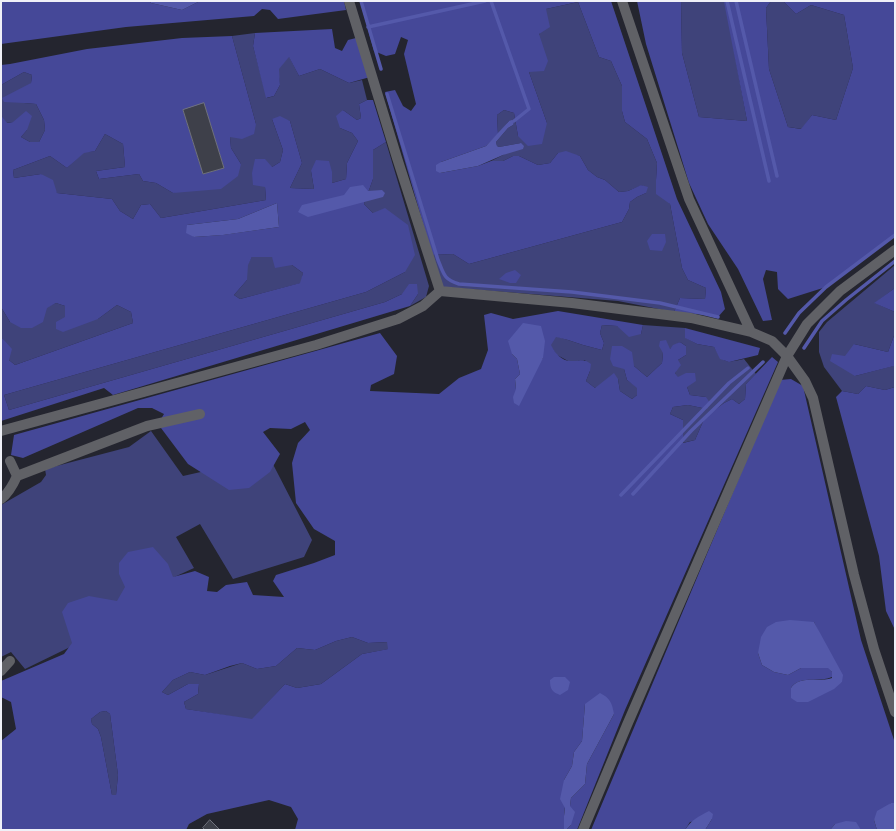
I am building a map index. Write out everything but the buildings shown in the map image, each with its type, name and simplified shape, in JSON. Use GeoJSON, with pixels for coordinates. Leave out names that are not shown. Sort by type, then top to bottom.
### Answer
{"type":"FeatureCollection","features":[{"type":"Feature","properties":{"kind":"lane"},"geometry":{"type":"LineString","coordinates":[[349,1],[397,158],[440,291]]}},
{"type":"Feature","properties":{"kind":"lane"},"geometry":{"type":"LineString","coordinates":[[622,1],[689,199],[751,332]]}},
{"type":"Feature","properties":{"kind":"lane"},"geometry":{"type":"LineString","coordinates":[[583,830],[787,356],[807,324],[840,291],[895,250]]}},
{"type":"Feature","properties":{"kind":"lane"},"geometry":{"type":"LineString","coordinates":[[1,431],[316,345],[390,322],[423,306],[440,291],[572,303],[691,318],[751,332],[772,341],[787,356],[805,381],[813,398],[854,575],[874,649],[895,712]]}},
{"type":"Feature","properties":{"kind":"lane"},"geometry":{"type":"LineString","coordinates":[[17,476],[147,426],[200,414]]}},
{"type":"Feature","properties":{"kind":"lane"},"geometry":{"type":"LineString","coordinates":[[1,499],[14,484],[17,476],[10,461]]}},
{"type":"Feature","properties":{"kind":"lane"},"geometry":{"type":"LineString","coordinates":[[1,671],[10,661]]}},
{"type":"Feature","properties":{"kind":"shaded area"},"geometry":{"type":"Polygon","coordinates":[[[1,1],[150,1],[151,3],[182,10],[200,1],[344,1],[346,10],[278,19],[270,10],[262,9],[254,16],[126,27],[1,44],[1,1]]]}},
{"type":"Feature","properties":{"kind":"shaded area"},"geometry":{"type":"Polygon","coordinates":[[[150,1],[200,1],[182,10],[151,3],[150,1]]]}},
{"type":"Feature","properties":{"kind":"shaded area"},"geometry":{"type":"Polygon","coordinates":[[[360,1],[611,1],[677,199],[721,292],[725,309],[718,317],[674,312],[680,298],[705,299],[706,288],[688,280],[682,268],[670,204],[656,194],[657,163],[647,139],[625,122],[622,111],[622,86],[611,61],[599,57],[578,2],[546,9],[550,27],[539,34],[548,61],[544,71],[529,72],[547,123],[542,144],[528,146],[518,136],[514,113],[504,110],[497,115],[498,134],[486,146],[441,162],[440,173],[478,166],[491,161],[503,161],[513,156],[519,156],[538,165],[550,163],[558,153],[566,151],[580,156],[588,170],[597,177],[605,180],[619,192],[628,191],[641,185],[648,187],[646,193],[630,202],[629,209],[622,222],[469,264],[453,254],[432,255],[385,92],[395,90],[403,106],[411,111],[416,104],[404,54],[408,40],[401,37],[395,54],[386,56],[374,51],[360,1]]]}},
{"type":"Feature","properties":{"kind":"shaded area"},"geometry":{"type":"Polygon","coordinates":[[[637,1],[681,1],[682,53],[699,117],[747,121],[724,2],[771,1],[766,8],[769,69],[788,127],[801,129],[812,115],[836,120],[853,68],[844,15],[811,5],[796,14],[783,1],[895,1],[895,235],[826,287],[788,299],[778,289],[777,272],[766,270],[763,279],[772,320],[763,321],[738,269],[708,224],[689,183],[646,44],[637,1]]]}},
{"type":"Feature","properties":{"kind":"shaded area"},"geometry":{"type":"Polygon","coordinates":[[[681,1],[725,1],[747,121],[699,117],[682,53],[681,1]]]}},
{"type":"Feature","properties":{"kind":"shaded area"},"geometry":{"type":"Polygon","coordinates":[[[771,1],[783,1],[796,14],[811,5],[844,15],[853,68],[836,120],[812,115],[802,129],[788,127],[769,69],[766,8],[771,1]]]}},
{"type":"Feature","properties":{"kind":"shaded area"},"geometry":{"type":"Polygon","coordinates":[[[578,2],[599,57],[611,61],[622,86],[622,111],[625,122],[647,139],[657,163],[656,180],[670,204],[682,268],[688,280],[706,288],[705,299],[680,298],[674,312],[618,301],[443,287],[432,255],[453,254],[469,264],[622,222],[629,209],[630,202],[646,193],[642,185],[628,191],[619,192],[605,180],[597,177],[588,170],[580,156],[558,153],[550,163],[538,165],[519,156],[513,156],[503,161],[491,161],[521,143],[499,147],[497,146],[496,142],[508,128],[513,125],[509,121],[498,134],[497,115],[504,110],[514,113],[518,136],[547,123],[529,72],[546,9],[578,2]]]}},
{"type":"Feature","properties":{"kind":"shaded area"},"geometry":{"type":"Polygon","coordinates":[[[332,29],[335,48],[342,51],[348,40],[356,38],[370,77],[349,83],[320,69],[299,76],[289,57],[279,69],[280,85],[274,96],[266,98],[253,46],[255,33],[332,29]]]}},
{"type":"Feature","properties":{"kind":"shaded area"},"geometry":{"type":"Polygon","coordinates":[[[255,33],[253,46],[267,98],[274,96],[280,85],[278,69],[289,56],[299,76],[320,69],[349,83],[362,80],[367,100],[359,104],[361,118],[357,120],[343,110],[340,128],[352,133],[358,141],[347,163],[346,179],[332,183],[332,172],[311,171],[314,189],[290,188],[302,163],[290,121],[272,119],[283,150],[280,162],[272,167],[265,187],[266,200],[161,218],[150,204],[141,205],[133,219],[120,211],[112,199],[57,193],[41,174],[14,178],[13,170],[50,156],[67,168],[84,152],[95,151],[105,134],[123,144],[125,167],[96,171],[99,179],[139,174],[143,181],[156,183],[173,193],[241,164],[231,148],[230,137],[256,124],[232,36],[255,33]]]}},
{"type":"Feature","properties":{"kind":"shaded area"},"geometry":{"type":"Polygon","coordinates":[[[232,36],[256,124],[254,134],[242,139],[230,137],[231,148],[241,164],[238,176],[221,189],[173,193],[156,183],[143,181],[139,174],[99,179],[96,171],[125,167],[123,144],[105,134],[95,151],[84,153],[67,168],[50,156],[13,170],[14,178],[41,174],[53,180],[57,193],[112,199],[120,211],[133,219],[141,205],[150,204],[161,218],[266,200],[265,187],[253,185],[252,173],[255,159],[265,159],[272,167],[280,162],[283,150],[272,119],[280,116],[290,121],[302,163],[290,188],[314,189],[311,171],[316,160],[329,161],[332,172],[332,183],[346,179],[347,163],[358,141],[352,133],[340,128],[336,116],[343,110],[357,120],[361,118],[359,104],[367,100],[373,100],[386,142],[373,150],[373,179],[364,204],[373,213],[385,208],[408,225],[415,255],[405,272],[366,292],[4,395],[9,410],[385,302],[402,294],[409,284],[417,284],[418,294],[410,306],[113,395],[104,388],[1,421],[1,339],[3,339],[12,349],[9,360],[15,365],[133,323],[131,312],[117,305],[98,319],[63,332],[56,329],[56,322],[65,317],[65,306],[56,303],[47,308],[43,322],[32,328],[21,328],[10,322],[1,307],[1,115],[7,123],[13,122],[26,111],[32,116],[27,130],[21,137],[30,142],[39,142],[45,130],[44,120],[36,104],[4,102],[2,98],[31,83],[32,75],[24,72],[1,85],[1,65],[87,49],[182,38],[232,36]],[[204,104],[183,110],[203,174],[224,168],[204,104]],[[277,203],[238,219],[187,225],[194,237],[222,235],[279,227],[277,203]],[[252,257],[248,265],[247,280],[234,295],[240,299],[300,283],[303,273],[292,265],[275,268],[272,257],[252,257]]]}},
{"type":"Feature","properties":{"kind":"shaded area"},"geometry":{"type":"Polygon","coordinates":[[[24,72],[32,75],[31,83],[24,103],[36,104],[44,120],[45,130],[39,142],[30,142],[21,137],[27,130],[13,122],[6,123],[1,115],[1,85],[24,72]]]}},
{"type":"Feature","properties":{"kind":"shaded area"},"geometry":{"type":"Polygon","coordinates":[[[509,121],[514,121],[513,125],[508,128],[496,142],[497,146],[499,147],[521,143],[524,146],[523,149],[503,155],[478,166],[440,173],[436,171],[436,165],[441,162],[486,146],[509,121]]]}},
{"type":"Feature","properties":{"kind":"shaded area"},"geometry":{"type":"Polygon","coordinates":[[[386,142],[429,286],[426,297],[410,306],[418,294],[402,294],[385,302],[9,410],[4,395],[366,292],[405,272],[373,213],[364,204],[373,179],[373,150],[386,142]]]}},
{"type":"Feature","properties":{"kind":"shaded area"},"geometry":{"type":"Polygon","coordinates":[[[363,185],[368,191],[382,190],[385,193],[383,197],[308,217],[298,212],[302,205],[344,195],[350,187],[363,185]]]}},
{"type":"Feature","properties":{"kind":"shaded area"},"geometry":{"type":"Polygon","coordinates":[[[277,203],[279,227],[223,235],[194,237],[186,233],[187,225],[238,219],[277,203]]]}},
{"type":"Feature","properties":{"kind":"shaded area"},"geometry":{"type":"Polygon","coordinates":[[[652,234],[665,234],[666,242],[662,251],[650,250],[647,241],[652,234]]]}},
{"type":"Feature","properties":{"kind":"shaded area"},"geometry":{"type":"Polygon","coordinates":[[[252,257],[272,257],[292,265],[303,273],[301,283],[240,299],[234,295],[247,280],[247,265],[252,257]]]}},
{"type":"Feature","properties":{"kind":"shaded area"},"geometry":{"type":"Polygon","coordinates":[[[895,265],[895,288],[875,303],[895,312],[895,333],[888,352],[854,344],[855,376],[895,365],[895,387],[885,390],[866,386],[858,394],[842,391],[824,367],[819,352],[819,332],[827,322],[895,265]]]}},
{"type":"Feature","properties":{"kind":"shaded area"},"geometry":{"type":"Polygon","coordinates":[[[515,270],[521,275],[516,283],[510,283],[499,279],[506,273],[515,270]]]}},
{"type":"Feature","properties":{"kind":"shaded area"},"geometry":{"type":"Polygon","coordinates":[[[895,288],[895,312],[874,303],[895,288]]]}},
{"type":"Feature","properties":{"kind":"shaded area"},"geometry":{"type":"Polygon","coordinates":[[[56,303],[65,306],[65,317],[98,319],[117,305],[131,312],[133,323],[15,365],[9,360],[3,339],[1,339],[1,307],[10,322],[56,303]]]}},
{"type":"Feature","properties":{"kind":"shaded area"},"geometry":{"type":"Polygon","coordinates":[[[558,311],[643,325],[641,334],[629,337],[617,326],[602,325],[600,333],[604,343],[602,350],[556,337],[551,345],[557,354],[565,360],[584,360],[591,364],[586,381],[595,388],[614,373],[618,379],[620,391],[632,399],[637,395],[637,388],[627,380],[624,369],[613,366],[610,359],[612,346],[622,346],[632,352],[634,366],[647,377],[662,363],[663,353],[659,346],[660,341],[666,340],[670,349],[673,345],[680,342],[686,346],[686,355],[678,360],[681,365],[675,373],[678,377],[686,373],[695,373],[696,381],[687,387],[690,395],[706,397],[710,403],[707,409],[688,405],[673,407],[670,414],[683,420],[683,443],[695,440],[705,417],[724,403],[732,399],[739,404],[745,399],[746,384],[772,357],[778,362],[625,710],[577,830],[566,830],[571,825],[571,798],[585,784],[587,764],[614,714],[585,704],[582,741],[574,752],[572,766],[564,780],[564,830],[295,830],[298,819],[291,807],[269,800],[207,814],[189,824],[186,830],[1,830],[1,741],[16,729],[11,702],[1,697],[1,681],[64,654],[72,643],[62,612],[68,603],[89,596],[117,601],[125,587],[119,574],[119,563],[128,552],[153,547],[168,564],[173,577],[195,571],[209,577],[207,591],[217,592],[226,585],[247,582],[253,595],[284,597],[273,581],[276,575],[335,555],[335,541],[314,529],[296,503],[292,463],[298,443],[310,430],[305,422],[291,429],[270,428],[263,432],[280,454],[270,472],[249,488],[229,490],[188,464],[158,424],[164,414],[152,408],[138,408],[23,458],[11,455],[14,435],[380,333],[397,356],[394,374],[371,385],[370,391],[439,394],[459,378],[481,369],[488,350],[484,315],[491,313],[513,319],[558,311]],[[512,354],[517,359],[520,374],[515,379],[516,389],[543,358],[512,354]],[[352,637],[336,641],[315,650],[297,648],[276,666],[257,669],[242,663],[205,675],[190,672],[173,680],[162,692],[168,695],[188,684],[199,684],[198,694],[184,702],[186,709],[252,719],[285,684],[297,688],[321,684],[362,654],[388,649],[387,642],[368,643],[352,637]],[[106,711],[100,712],[91,719],[92,724],[98,729],[101,737],[112,795],[116,795],[118,775],[110,714],[106,711]]]}},
{"type":"Feature","properties":{"kind":"shaded area"},"geometry":{"type":"Polygon","coordinates":[[[523,323],[541,326],[545,341],[543,358],[519,406],[514,403],[513,397],[516,389],[515,379],[520,374],[517,359],[512,354],[508,341],[523,323]]]}},
{"type":"Feature","properties":{"kind":"shaded area"},"geometry":{"type":"Polygon","coordinates":[[[602,325],[617,326],[641,334],[643,325],[685,328],[686,338],[697,344],[714,347],[720,357],[726,361],[744,359],[756,374],[746,384],[745,399],[739,404],[732,399],[724,403],[705,417],[695,440],[682,443],[683,420],[670,414],[673,407],[688,405],[707,409],[706,397],[690,395],[687,387],[675,373],[678,360],[686,355],[686,346],[680,342],[663,353],[662,363],[647,377],[634,366],[624,369],[627,380],[637,387],[637,395],[632,399],[620,391],[618,379],[595,388],[586,381],[590,371],[585,360],[570,362],[557,355],[550,345],[555,336],[602,350],[604,343],[600,333],[602,325]]]}},
{"type":"Feature","properties":{"kind":"shaded area"},"geometry":{"type":"Polygon","coordinates":[[[685,328],[760,348],[758,355],[729,362],[720,359],[714,347],[697,344],[685,338],[685,328]]]}},
{"type":"Feature","properties":{"kind":"shaded area"},"geometry":{"type":"Polygon","coordinates":[[[895,333],[894,366],[855,376],[830,361],[832,354],[845,356],[854,344],[888,352],[895,333]]]}},
{"type":"Feature","properties":{"kind":"shaded area"},"geometry":{"type":"Polygon","coordinates":[[[791,379],[803,386],[861,640],[895,743],[895,803],[891,803],[874,820],[877,830],[861,830],[835,824],[830,830],[705,830],[712,819],[690,822],[685,830],[591,830],[780,380],[791,379]],[[814,622],[758,653],[762,665],[774,672],[788,675],[801,668],[828,667],[832,672],[832,677],[800,681],[791,688],[842,682],[814,622]]]}},
{"type":"Feature","properties":{"kind":"shaded area"},"geometry":{"type":"Polygon","coordinates":[[[866,386],[885,390],[895,387],[895,630],[886,611],[879,556],[836,397],[842,391],[858,394],[866,386]]]}},
{"type":"Feature","properties":{"kind":"shaded area"},"geometry":{"type":"Polygon","coordinates":[[[151,431],[183,476],[214,469],[261,441],[312,540],[304,557],[233,579],[200,524],[176,537],[194,568],[113,605],[103,631],[25,669],[11,652],[1,657],[1,505],[41,482],[46,475],[45,469],[129,447],[151,431]]]}},
{"type":"Feature","properties":{"kind":"shaded area"},"geometry":{"type":"Polygon","coordinates":[[[790,620],[814,622],[843,675],[842,682],[834,689],[808,702],[797,702],[791,698],[791,687],[795,683],[804,680],[823,680],[832,678],[832,672],[828,668],[801,668],[788,675],[774,672],[762,665],[758,653],[761,637],[767,627],[776,622],[790,620]]]}},
{"type":"Feature","properties":{"kind":"shaded area"},"geometry":{"type":"Polygon","coordinates":[[[352,637],[368,643],[388,642],[389,649],[362,654],[321,684],[297,688],[285,684],[252,720],[186,709],[184,702],[198,694],[199,684],[188,684],[168,695],[162,692],[173,680],[190,672],[205,675],[242,663],[257,669],[276,666],[297,648],[315,650],[336,641],[352,637]]]}},
{"type":"Feature","properties":{"kind":"shaded area"},"geometry":{"type":"Polygon","coordinates":[[[554,677],[565,677],[570,682],[568,690],[560,695],[555,693],[550,686],[550,680],[554,677]]]}},
{"type":"Feature","properties":{"kind":"shaded area"},"geometry":{"type":"Polygon","coordinates":[[[600,693],[610,701],[614,714],[587,764],[585,784],[571,798],[570,806],[575,812],[571,825],[564,830],[565,808],[560,799],[564,780],[572,766],[574,752],[582,741],[585,704],[600,693]]]}},
{"type":"Feature","properties":{"kind":"shaded area"},"geometry":{"type":"Polygon","coordinates":[[[106,711],[110,714],[118,775],[116,795],[112,795],[101,737],[98,729],[92,724],[91,719],[100,712],[106,711]]]}},
{"type":"Feature","properties":{"kind":"shaded area"},"geometry":{"type":"Polygon","coordinates":[[[891,803],[895,803],[895,830],[877,830],[874,820],[877,811],[891,803]]]}},
{"type":"Feature","properties":{"kind":"shaded area"},"geometry":{"type":"Polygon","coordinates":[[[709,811],[713,814],[712,819],[705,830],[685,830],[698,817],[709,811]]]}},
{"type":"Feature","properties":{"kind":"shaded area"},"geometry":{"type":"Polygon","coordinates":[[[846,821],[856,822],[861,830],[830,830],[835,824],[846,821]]]}},
{"type":"Feature","properties":{"kind":"waterway"},"geometry":{"type":"LineString","coordinates":[[361,1],[381,69]]}},
{"type":"Feature","properties":{"kind":"waterway"},"geometry":{"type":"LineString","coordinates":[[368,27],[485,1]]}},
{"type":"Feature","properties":{"kind":"waterway"},"geometry":{"type":"LineString","coordinates":[[491,1],[529,109],[514,121]]}},
{"type":"Feature","properties":{"kind":"waterway"},"geometry":{"type":"LineString","coordinates":[[727,1],[769,181]]}},
{"type":"Feature","properties":{"kind":"waterway"},"geometry":{"type":"LineString","coordinates":[[736,1],[777,176]]}},
{"type":"Feature","properties":{"kind":"waterway"},"geometry":{"type":"LineString","coordinates":[[387,94],[438,260],[447,278],[459,284],[572,292],[660,303],[718,317]]}},
{"type":"Feature","properties":{"kind":"waterway"},"geometry":{"type":"LineString","coordinates":[[785,333],[799,313],[826,287],[895,235]]}},
{"type":"Feature","properties":{"kind":"waterway"},"geometry":{"type":"LineString","coordinates":[[804,348],[822,321],[895,261]]}},
{"type":"Feature","properties":{"kind":"waterway"},"geometry":{"type":"LineString","coordinates":[[633,494],[691,431],[763,362]]}},
{"type":"Feature","properties":{"kind":"waterway"},"geometry":{"type":"LineString","coordinates":[[621,495],[729,383],[748,368]]}}]}
